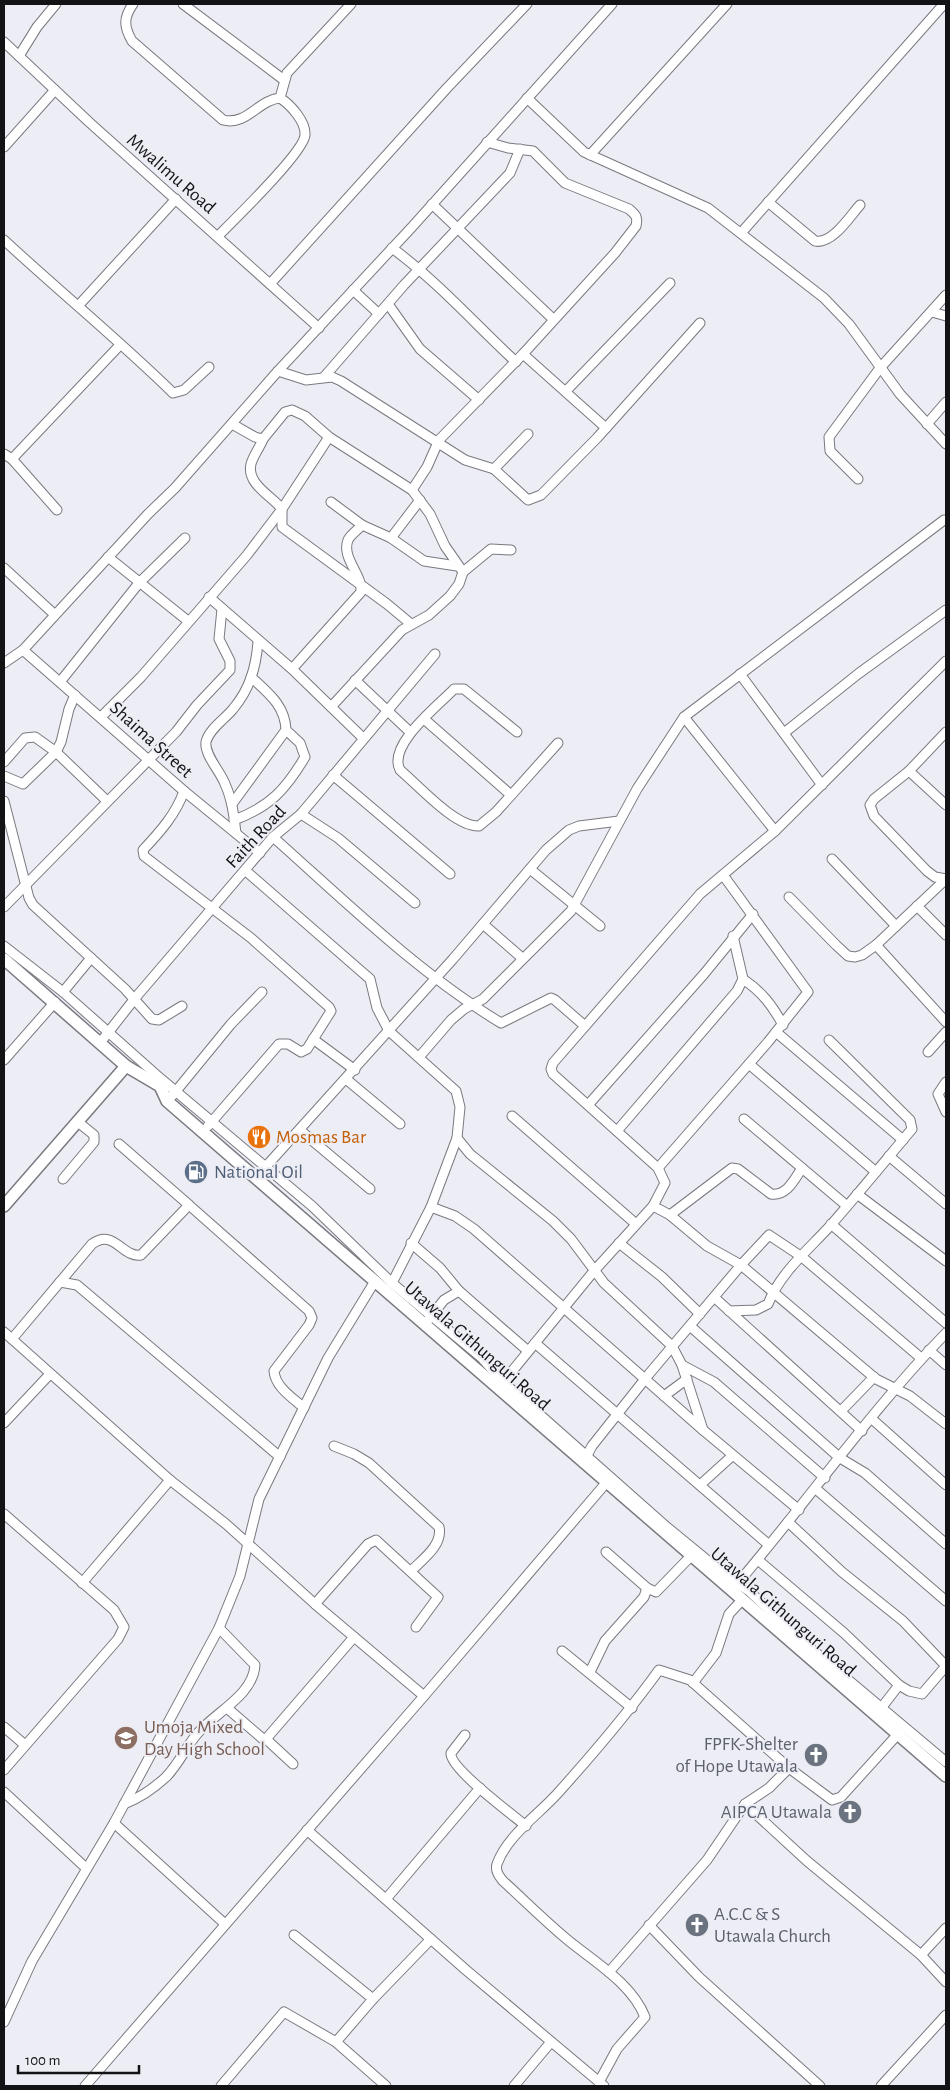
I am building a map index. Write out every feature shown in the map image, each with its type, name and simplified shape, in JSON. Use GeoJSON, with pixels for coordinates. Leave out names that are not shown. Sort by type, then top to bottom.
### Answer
{"type":"FeatureCollection","features":[{"type":"Feature","properties":{"kind":"street"},"geometry":{"type":"LineString","coordinates":[[19,56],[37,27],[56,4]]}},
{"type":"Feature","properties":{"kind":"street"},"geometry":{"type":"LineString","coordinates":[[133,4],[124,21],[132,41],[223,120],[239,121],[274,99],[280,98],[287,103],[304,126],[304,138],[262,192],[218,236]]}},
{"type":"Feature","properties":{"kind":"street"},"geometry":{"type":"LineString","coordinates":[[183,4],[284,80]]}},
{"type":"Feature","properties":{"kind":"street"},"geometry":{"type":"LineString","coordinates":[[280,98],[287,73],[351,4]]}},
{"type":"Feature","properties":{"kind":"street"},"geometry":{"type":"LineString","coordinates":[[270,284],[447,88],[527,4]]}},
{"type":"Feature","properties":{"kind":"street"},"geometry":{"type":"LineString","coordinates":[[4,663],[23,650],[54,614],[175,488],[278,371],[432,204],[526,98],[569,55],[612,4]]}},
{"type":"Feature","properties":{"kind":"street"},"geometry":{"type":"LineString","coordinates":[[590,155],[726,4]]}},
{"type":"Feature","properties":{"kind":"street"},"geometry":{"type":"LineString","coordinates":[[741,233],[944,4]]}},
{"type":"Feature","properties":{"kind":"street","name":"Mwalimu Road"},"geometry":{"type":"LineString","coordinates":[[4,42],[319,328]]}},
{"type":"Feature","properties":{"kind":"street"},"geometry":{"type":"LineString","coordinates":[[4,147],[55,90]]}},
{"type":"Feature","properties":{"kind":"street"},"geometry":{"type":"LineString","coordinates":[[526,98],[540,113],[590,155],[708,208],[824,298],[849,324],[880,368],[946,444]]}},
{"type":"Feature","properties":{"kind":"street"},"geometry":{"type":"LineString","coordinates":[[412,490],[427,467],[438,443],[516,362],[553,319],[616,253],[636,226],[637,218],[629,209],[565,183],[533,151],[487,142]]}},
{"type":"Feature","properties":{"kind":"street"},"geometry":{"type":"LineString","coordinates":[[324,377],[420,268],[510,173],[520,149]]}},
{"type":"Feature","properties":{"kind":"street"},"geometry":{"type":"LineString","coordinates":[[78,306],[176,199]]}},
{"type":"Feature","properties":{"kind":"street"},"geometry":{"type":"LineString","coordinates":[[768,202],[815,242],[823,242],[833,234],[860,205]]}},
{"type":"Feature","properties":{"kind":"street"},"geometry":{"type":"LineString","coordinates":[[432,204],[553,319]]}},
{"type":"Feature","properties":{"kind":"street"},"geometry":{"type":"LineString","coordinates":[[4,240],[137,357],[173,393],[184,390],[209,367]]}},
{"type":"Feature","properties":{"kind":"street"},"geometry":{"type":"LineString","coordinates":[[392,248],[420,268],[471,321],[516,362]]}},
{"type":"Feature","properties":{"kind":"street"},"geometry":{"type":"LineString","coordinates":[[566,391],[670,283]]}},
{"type":"Feature","properties":{"kind":"street"},"geometry":{"type":"LineString","coordinates":[[353,290],[379,314]]}},
{"type":"Feature","properties":{"kind":"street"},"geometry":{"type":"LineString","coordinates":[[858,480],[830,450],[829,437],[880,368],[946,295]]}},
{"type":"Feature","properties":{"kind":"street"},"geometry":{"type":"LineString","coordinates":[[388,304],[420,349],[479,400]]}},
{"type":"Feature","properties":{"kind":"street"},"geometry":{"type":"LineString","coordinates":[[932,312],[946,316]]}},
{"type":"Feature","properties":{"kind":"street"},"geometry":{"type":"LineString","coordinates":[[278,371],[306,380],[324,377],[341,381],[476,465],[494,468],[517,492],[528,500],[532,500],[541,495],[606,428],[700,324]]}},
{"type":"Feature","properties":{"kind":"street"},"geometry":{"type":"LineString","coordinates":[[57,510],[8,457],[120,344]]}},
{"type":"Feature","properties":{"kind":"street"},"geometry":{"type":"LineString","coordinates":[[523,354],[606,428]]}},
{"type":"Feature","properties":{"kind":"street"},"geometry":{"type":"LineString","coordinates":[[927,424],[946,402]]}},
{"type":"Feature","properties":{"kind":"street"},"geometry":{"type":"LineString","coordinates":[[282,509],[260,489],[250,469],[251,462],[263,439],[285,412],[290,410],[305,416],[329,437],[412,490],[420,500],[460,569],[459,584],[450,596],[429,615],[402,630],[331,707]]}},
{"type":"Feature","properties":{"kind":"street"},"geometry":{"type":"LineString","coordinates":[[232,424],[255,438],[263,439]]}},
{"type":"Feature","properties":{"kind":"street"},"geometry":{"type":"LineString","coordinates":[[494,468],[528,434]]}},
{"type":"Feature","properties":{"kind":"street"},"geometry":{"type":"LineString","coordinates":[[101,717],[141,677],[247,555],[282,509],[329,437]]}},
{"type":"Feature","properties":{"kind":"street"},"geometry":{"type":"LineString","coordinates":[[391,538],[420,500]]}},
{"type":"Feature","properties":{"kind":"street"},"geometry":{"type":"LineString","coordinates":[[331,502],[362,525],[391,538],[429,563],[460,569],[491,549],[510,550]]}},
{"type":"Feature","properties":{"kind":"street"},"geometry":{"type":"LineString","coordinates":[[282,509],[281,524],[287,532],[387,604],[411,624]]}},
{"type":"Feature","properties":{"kind":"street"},"geometry":{"type":"LineString","coordinates":[[420,1056],[451,1020],[471,1005],[483,999],[522,958],[560,924],[574,906],[619,821],[684,717],[946,521]]}},
{"type":"Feature","properties":{"kind":"street"},"geometry":{"type":"LineString","coordinates":[[292,669],[357,599],[362,587],[350,560],[347,546],[348,539],[362,525]]}},
{"type":"Feature","properties":{"kind":"street"},"geometry":{"type":"LineString","coordinates":[[60,682],[139,583],[185,538]]}},
{"type":"Feature","properties":{"kind":"street"},"geometry":{"type":"LineString","coordinates":[[108,557],[188,621]]}},
{"type":"Feature","properties":{"kind":"street"},"geometry":{"type":"LineString","coordinates":[[4,568],[54,614]]}},
{"type":"Feature","properties":{"kind":"street"},"geometry":{"type":"LineString","coordinates":[[209,597],[258,642],[292,669],[364,738]]}},
{"type":"Feature","properties":{"kind":"street"},"geometry":{"type":"LineString","coordinates":[[4,907],[176,732],[197,705],[230,670],[230,661],[219,639],[222,609]]}},
{"type":"Feature","properties":{"kind":"street"},"geometry":{"type":"LineString","coordinates":[[784,733],[858,674],[946,610]]}},
{"type":"Feature","properties":{"kind":"street"},"geometry":{"type":"LineString","coordinates":[[236,833],[232,804],[225,784],[208,751],[206,742],[211,732],[234,708],[248,687],[256,661],[258,642]]}},
{"type":"Feature","properties":{"kind":"street","name":"Shaima Street"},"geometry":{"type":"LineString","coordinates":[[23,650],[184,791],[260,853]]}},
{"type":"Feature","properties":{"kind":"street","name":"Faith Road"},"geometry":{"type":"LineString","coordinates":[[100,1043],[134,1000],[273,837],[301,814],[436,654]]}},
{"type":"Feature","properties":{"kind":"street"},"geometry":{"type":"LineString","coordinates":[[500,1385],[594,1271],[653,1206],[665,1183],[658,1168],[553,1074],[551,1069],[553,1063],[700,894],[775,831],[946,661]]}},
{"type":"Feature","properties":{"kind":"street"},"geometry":{"type":"LineString","coordinates":[[740,674],[822,784]]}},
{"type":"Feature","properties":{"kind":"street"},"geometry":{"type":"LineString","coordinates":[[232,804],[286,730],[285,718],[280,705],[251,677]]}},
{"type":"Feature","properties":{"kind":"street"},"geometry":{"type":"LineString","coordinates":[[355,680],[410,732]]}},
{"type":"Feature","properties":{"kind":"street"},"geometry":{"type":"LineString","coordinates":[[517,732],[464,689],[454,689],[410,732],[397,756],[397,764],[400,770],[463,824],[479,826],[511,795],[558,743]]}},
{"type":"Feature","properties":{"kind":"street"},"geometry":{"type":"LineString","coordinates":[[4,776],[23,784],[56,752],[61,742],[68,709],[75,695]]}},
{"type":"Feature","properties":{"kind":"street"},"geometry":{"type":"LineString","coordinates":[[684,717],[775,831]]}},
{"type":"Feature","properties":{"kind":"street"},"geometry":{"type":"LineString","coordinates":[[424,719],[511,795]]}},
{"type":"Feature","properties":{"kind":"street"},"geometry":{"type":"LineString","coordinates":[[234,820],[261,809],[267,804],[282,789],[305,757],[300,743],[286,730]]}},
{"type":"Feature","properties":{"kind":"street"},"geometry":{"type":"LineString","coordinates":[[946,732],[909,770],[874,799],[871,809],[874,816],[927,871],[935,877],[946,879]]}},
{"type":"Feature","properties":{"kind":"street"},"geometry":{"type":"LineString","coordinates":[[4,762],[25,738],[35,737],[56,752],[107,801]]}},
{"type":"Feature","properties":{"kind":"street"},"geometry":{"type":"LineString","coordinates":[[909,770],[946,805]]}},
{"type":"Feature","properties":{"kind":"street"},"geometry":{"type":"LineString","coordinates":[[333,775],[450,874]]}},
{"type":"Feature","properties":{"kind":"street"},"geometry":{"type":"LineString","coordinates":[[184,791],[176,808],[161,830],[143,850],[144,856],[251,938],[329,1007],[329,1017],[307,1049],[301,1052],[288,1044],[279,1044],[204,1131]]}},
{"type":"Feature","properties":{"kind":"street"},"geometry":{"type":"LineString","coordinates":[[4,801],[25,884],[33,905],[125,989],[156,1021],[182,1006]]}},
{"type":"Feature","properties":{"kind":"street"},"geometry":{"type":"LineString","coordinates":[[301,814],[338,838],[415,903]]}},
{"type":"Feature","properties":{"kind":"street"},"geometry":{"type":"LineString","coordinates":[[256,1178],[437,978],[546,850],[569,830],[579,826],[619,821]]}},
{"type":"Feature","properties":{"kind":"street"},"geometry":{"type":"LineString","coordinates":[[273,837],[471,1005],[501,1022],[505,1022],[551,998],[585,1026]]}},
{"type":"Feature","properties":{"kind":"street"},"geometry":{"type":"LineString","coordinates":[[4,843],[13,838]]}},
{"type":"Feature","properties":{"kind":"street"},"geometry":{"type":"LineString","coordinates":[[832,859],[896,926]]}},
{"type":"Feature","properties":{"kind":"street"},"geometry":{"type":"LineString","coordinates":[[530,869],[600,926]]}},
{"type":"Feature","properties":{"kind":"street"},"geometry":{"type":"LineString","coordinates":[[246,870],[370,979],[377,1008],[389,1031],[420,1056],[456,1091],[459,1097],[457,1138],[430,1206],[392,1283]]}},
{"type":"Feature","properties":{"kind":"street"},"geometry":{"type":"LineString","coordinates":[[658,1168],[780,1029],[808,992],[723,875]]}},
{"type":"Feature","properties":{"kind":"street"},"geometry":{"type":"LineString","coordinates":[[789,897],[848,956],[862,955],[876,945],[946,879]]}},
{"type":"Feature","properties":{"kind":"street"},"geometry":{"type":"LineString","coordinates":[[917,906],[946,935]]}},
{"type":"Feature","properties":{"kind":"street"},"geometry":{"type":"LineString","coordinates":[[588,1105],[704,974],[733,936],[753,914]]}},
{"type":"Feature","properties":{"kind":"street"},"geometry":{"type":"LineString","coordinates":[[483,924],[522,958]]}},
{"type":"Feature","properties":{"kind":"street"},"geometry":{"type":"LineString","coordinates":[[733,936],[744,980],[760,991],[772,1004],[780,1029],[903,1140]]}},
{"type":"Feature","properties":{"kind":"street"},"geometry":{"type":"LineString","coordinates":[[876,945],[946,1022]]}},
{"type":"Feature","properties":{"kind":"street"},"geometry":{"type":"LineString","coordinates":[[4,946],[63,992],[176,1092],[312,1206],[392,1283],[399,1295]]}},
{"type":"Feature","properties":{"kind":"street"},"geometry":{"type":"LineString","coordinates":[[63,992],[91,958]]}},
{"type":"Feature","properties":{"kind":"street","name":"Utawala Githunguri Road"},"geometry":{"type":"LineString","coordinates":[[4,959],[126,1066],[160,1086],[167,1101],[204,1131],[375,1281],[399,1295],[428,1320],[585,1458],[606,1483],[691,1556],[733,1586],[742,1600],[898,1734],[942,1760],[946,1776]]}},
{"type":"Feature","properties":{"kind":"street"},"geometry":{"type":"LineString","coordinates":[[617,1132],[737,991],[744,980]]}},
{"type":"Feature","properties":{"kind":"street"},"geometry":{"type":"LineString","coordinates":[[167,1101],[231,1024],[262,992]]}},
{"type":"Feature","properties":{"kind":"street"},"geometry":{"type":"LineString","coordinates":[[4,1060],[55,1002]]}},
{"type":"Feature","properties":{"kind":"street"},"geometry":{"type":"LineString","coordinates":[[928,1052],[946,1032]]}},
{"type":"Feature","properties":{"kind":"street"},"geometry":{"type":"LineString","coordinates":[[313,1039],[355,1070]]}},
{"type":"Feature","properties":{"kind":"street"},"geometry":{"type":"LineString","coordinates":[[729,1311],[763,1308],[768,1304],[772,1293],[786,1274],[858,1194],[912,1128],[910,1120],[829,1040]]}},
{"type":"Feature","properties":{"kind":"street"},"geometry":{"type":"LineString","coordinates":[[749,1064],[876,1172]]}},
{"type":"Feature","properties":{"kind":"street"},"geometry":{"type":"LineString","coordinates":[[4,1206],[126,1066]]}},
{"type":"Feature","properties":{"kind":"street"},"geometry":{"type":"LineString","coordinates":[[346,1079],[400,1124]]}},
{"type":"Feature","properties":{"kind":"street"},"geometry":{"type":"LineString","coordinates":[[946,1082],[938,1094],[946,1112]]}},
{"type":"Feature","properties":{"kind":"street"},"geometry":{"type":"LineString","coordinates":[[512,1116],[636,1224]]}},
{"type":"Feature","properties":{"kind":"street"},"geometry":{"type":"LineString","coordinates":[[744,1119],[847,1206]]}},
{"type":"Feature","properties":{"kind":"street"},"geometry":{"type":"LineString","coordinates":[[63,1179],[94,1142],[94,1135],[78,1122]]}},
{"type":"Feature","properties":{"kind":"street"},"geometry":{"type":"LineString","coordinates":[[300,1131],[370,1189]]}},
{"type":"Feature","properties":{"kind":"street"},"geometry":{"type":"LineString","coordinates":[[457,1138],[470,1154],[559,1227],[571,1239],[594,1271],[617,1297],[672,1346],[682,1365],[703,1430]]}},
{"type":"Feature","properties":{"kind":"street"},"geometry":{"type":"LineString","coordinates":[[119,1144],[309,1311],[312,1318],[310,1325],[274,1371],[274,1378],[280,1386],[304,1408]]}},
{"type":"Feature","properties":{"kind":"street"},"geometry":{"type":"LineString","coordinates":[[889,1156],[946,1204]]}},
{"type":"Feature","properties":{"kind":"street"},"geometry":{"type":"LineString","coordinates":[[670,1215],[732,1168],[738,1169],[771,1194],[775,1194],[785,1192],[802,1168]]}},
{"type":"Feature","properties":{"kind":"street"},"geometry":{"type":"LineString","coordinates":[[858,1194],[946,1261]]}},
{"type":"Feature","properties":{"kind":"street"},"geometry":{"type":"LineString","coordinates":[[12,1339],[60,1282],[99,1240],[106,1239],[133,1255],[141,1255],[189,1205]]}},
{"type":"Feature","properties":{"kind":"street"},"geometry":{"type":"LineString","coordinates":[[430,1206],[455,1216],[474,1229],[732,1456],[799,1510]]}},
{"type":"Feature","properties":{"kind":"street"},"geometry":{"type":"LineString","coordinates":[[653,1206],[670,1215],[707,1246],[741,1265],[874,1377],[920,1402],[946,1424]]}},
{"type":"Feature","properties":{"kind":"street"},"geometry":{"type":"LineString","coordinates":[[831,1224],[946,1323]]}},
{"type":"Feature","properties":{"kind":"street"},"geometry":{"type":"LineString","coordinates":[[921,1358],[802,1257],[772,1234],[767,1236],[741,1265],[715,1298],[672,1346],[585,1458],[733,1586],[748,1591],[803,1642],[882,1707],[942,1760]]}},
{"type":"Feature","properties":{"kind":"street"},"geometry":{"type":"LineString","coordinates":[[411,1243],[440,1268],[459,1291],[528,1351]]}},
{"type":"Feature","properties":{"kind":"street"},"geometry":{"type":"LineString","coordinates":[[620,1243],[662,1277],[700,1314]]}},
{"type":"Feature","properties":{"kind":"street"},"geometry":{"type":"LineString","coordinates":[[4,2022],[6,2010],[32,1961],[114,1823],[219,1628],[240,1576],[260,1499],[328,1358],[375,1281]]}},
{"type":"Feature","properties":{"kind":"street"},"geometry":{"type":"LineString","coordinates":[[60,1282],[77,1285],[280,1457]]}},
{"type":"Feature","properties":{"kind":"street"},"geometry":{"type":"LineString","coordinates":[[428,1320],[444,1300],[459,1291]]}},
{"type":"Feature","properties":{"kind":"street"},"geometry":{"type":"LineString","coordinates":[[715,1298],[862,1431]]}},
{"type":"Feature","properties":{"kind":"street"},"geometry":{"type":"LineString","coordinates":[[690,1326],[840,1458],[865,1473],[946,1544]]}},
{"type":"Feature","properties":{"kind":"street"},"geometry":{"type":"LineString","coordinates":[[4,1332],[170,1480],[249,1543],[315,1604],[424,1696]]}},
{"type":"Feature","properties":{"kind":"street"},"geometry":{"type":"LineString","coordinates":[[733,1586],[758,1560],[921,1358],[946,1333]]}},
{"type":"Feature","properties":{"kind":"street"},"geometry":{"type":"LineString","coordinates":[[535,1343],[769,1545]]}},
{"type":"Feature","properties":{"kind":"street"},"geometry":{"type":"LineString","coordinates":[[929,1350],[946,1365]]}},
{"type":"Feature","properties":{"kind":"street"},"geometry":{"type":"LineString","coordinates":[[682,1365],[714,1382],[825,1478]]}},
{"type":"Feature","properties":{"kind":"street"},"geometry":{"type":"LineString","coordinates":[[4,1423],[50,1374]]}},
{"type":"Feature","properties":{"kind":"street"},"geometry":{"type":"LineString","coordinates":[[842,1411],[874,1377]]}},
{"type":"Feature","properties":{"kind":"street"},"geometry":{"type":"LineString","coordinates":[[664,1396],[687,1379]]}},
{"type":"Feature","properties":{"kind":"street"},"geometry":{"type":"LineString","coordinates":[[872,1419],[946,1485]]}},
{"type":"Feature","properties":{"kind":"street"},"geometry":{"type":"LineString","coordinates":[[334,1446],[354,1454],[369,1463],[439,1527],[441,1535],[438,1543],[411,1571]]}},
{"type":"Feature","properties":{"kind":"street"},"geometry":{"type":"LineString","coordinates":[[700,1485],[732,1456]]}},
{"type":"Feature","properties":{"kind":"street"},"geometry":{"type":"LineString","coordinates":[[82,1583],[170,1480]]}},
{"type":"Feature","properties":{"kind":"street"},"geometry":{"type":"LineString","coordinates":[[84,2086],[424,1696],[606,1483]]}},
{"type":"Feature","properties":{"kind":"street"},"geometry":{"type":"LineString","coordinates":[[816,1489],[946,1601]]}},
{"type":"Feature","properties":{"kind":"street"},"geometry":{"type":"LineString","coordinates":[[4,1514],[114,1610],[124,1627],[118,1639],[4,1770]]}},
{"type":"Feature","properties":{"kind":"street"},"geometry":{"type":"LineString","coordinates":[[758,1560],[909,1691],[922,1694],[946,1666],[903,1622],[842,1572],[788,1522]]}},
{"type":"Feature","properties":{"kind":"street"},"geometry":{"type":"LineString","coordinates":[[315,1604],[372,1541],[376,1540],[438,1597],[416,1627]]}},
{"type":"Feature","properties":{"kind":"street"},"geometry":{"type":"LineString","coordinates":[[606,1552],[647,1588],[656,1592],[691,1556]]}},
{"type":"Feature","properties":{"kind":"street"},"geometry":{"type":"LineString","coordinates":[[590,1672],[605,1641],[644,1597],[647,1588]]}},
{"type":"Feature","properties":{"kind":"street"},"geometry":{"type":"LineString","coordinates":[[693,1683],[716,1653],[729,1614],[742,1600]]}},
{"type":"Feature","properties":{"kind":"street"},"geometry":{"type":"LineString","coordinates":[[124,1804],[146,1793],[168,1776],[197,1733],[227,1708],[253,1676],[255,1665],[219,1628]]}},
{"type":"Feature","properties":{"kind":"street"},"geometry":{"type":"LineString","coordinates":[[266,1739],[354,1637]]}},
{"type":"Feature","properties":{"kind":"street"},"geometry":{"type":"LineString","coordinates":[[562,1651],[632,1708]]}},
{"type":"Feature","properties":{"kind":"street"},"geometry":{"type":"LineString","coordinates":[[307,1830],[431,1940],[601,2084],[617,2048],[645,2017],[631,1996],[609,1972],[568,1940],[502,1881],[497,1873],[496,1866],[504,1851],[632,1708],[659,1670],[679,1675],[693,1683],[789,1768],[824,1796],[836,1800],[860,1777],[898,1734]]}},
{"type":"Feature","properties":{"kind":"street"},"geometry":{"type":"LineString","coordinates":[[882,1707],[899,1684]]}},
{"type":"Feature","properties":{"kind":"street"},"geometry":{"type":"LineString","coordinates":[[227,1708],[263,1739],[266,1739],[293,1764]]}},
{"type":"Feature","properties":{"kind":"street"},"geometry":{"type":"LineString","coordinates":[[4,1727],[25,1745]]}},
{"type":"Feature","properties":{"kind":"street"},"geometry":{"type":"LineString","coordinates":[[466,1735],[451,1753],[450,1758],[480,1788],[526,1826]]}},
{"type":"Feature","properties":{"kind":"street"},"geometry":{"type":"LineString","coordinates":[[609,1972],[707,1860],[745,1804],[769,1788],[789,1768]]}},
{"type":"Feature","properties":{"kind":"street"},"geometry":{"type":"LineString","coordinates":[[386,1899],[480,1788]]}},
{"type":"Feature","properties":{"kind":"street"},"geometry":{"type":"LineString","coordinates":[[4,1792],[86,1868]]}},
{"type":"Feature","properties":{"kind":"street"},"geometry":{"type":"LineString","coordinates":[[745,1804],[807,1861],[920,1955],[946,1982]]}},
{"type":"Feature","properties":{"kind":"street"},"geometry":{"type":"LineString","coordinates":[[114,1823],[225,1924]]}},
{"type":"Feature","properties":{"kind":"street"},"geometry":{"type":"LineString","coordinates":[[649,1925],[699,1977],[814,2084]]}},
{"type":"Feature","properties":{"kind":"street"},"geometry":{"type":"LineString","coordinates":[[920,1955],[946,1928]]}},
{"type":"Feature","properties":{"kind":"street"},"geometry":{"type":"LineString","coordinates":[[294,1935],[373,1999]]}},
{"type":"Feature","properties":{"kind":"street"},"geometry":{"type":"LineString","coordinates":[[336,2042],[373,1999],[431,1940]]}},
{"type":"Feature","properties":{"kind":"street"},"geometry":{"type":"LineString","coordinates":[[221,2086],[284,2012],[336,2042],[386,2086]]}},
{"type":"Feature","properties":{"kind":"street"},"geometry":{"type":"LineString","coordinates":[[881,2086],[946,2015]]}},
{"type":"Feature","properties":{"kind":"street"},"geometry":{"type":"LineString","coordinates":[[514,2086],[551,2042]]}},
{"type":"Feature","properties":{"kind":"place","name":"Mosmas Bar"},"geometry":{"type":"Point","coordinates":[259,1137]}},
{"type":"Feature","properties":{"kind":"place","name":"National Oil"},"geometry":{"type":"Point","coordinates":[196,1172]}},
{"type":"Feature","properties":{"kind":"place","name":"Umoja Mixed Day High School"},"geometry":{"type":"Point","coordinates":[126,1738]}},
{"type":"Feature","properties":{"kind":"place","name":"FPFK-Shelter of Hope Utawala"},"geometry":{"type":"Point","coordinates":[816,1755]}},
{"type":"Feature","properties":{"kind":"place","name":"AIPCA Utawala"},"geometry":{"type":"Point","coordinates":[850,1812]}},
{"type":"Feature","properties":{"kind":"place","name":"A.C.C & S Utawala Church"},"geometry":{"type":"Point","coordinates":[697,1925]}}]}
